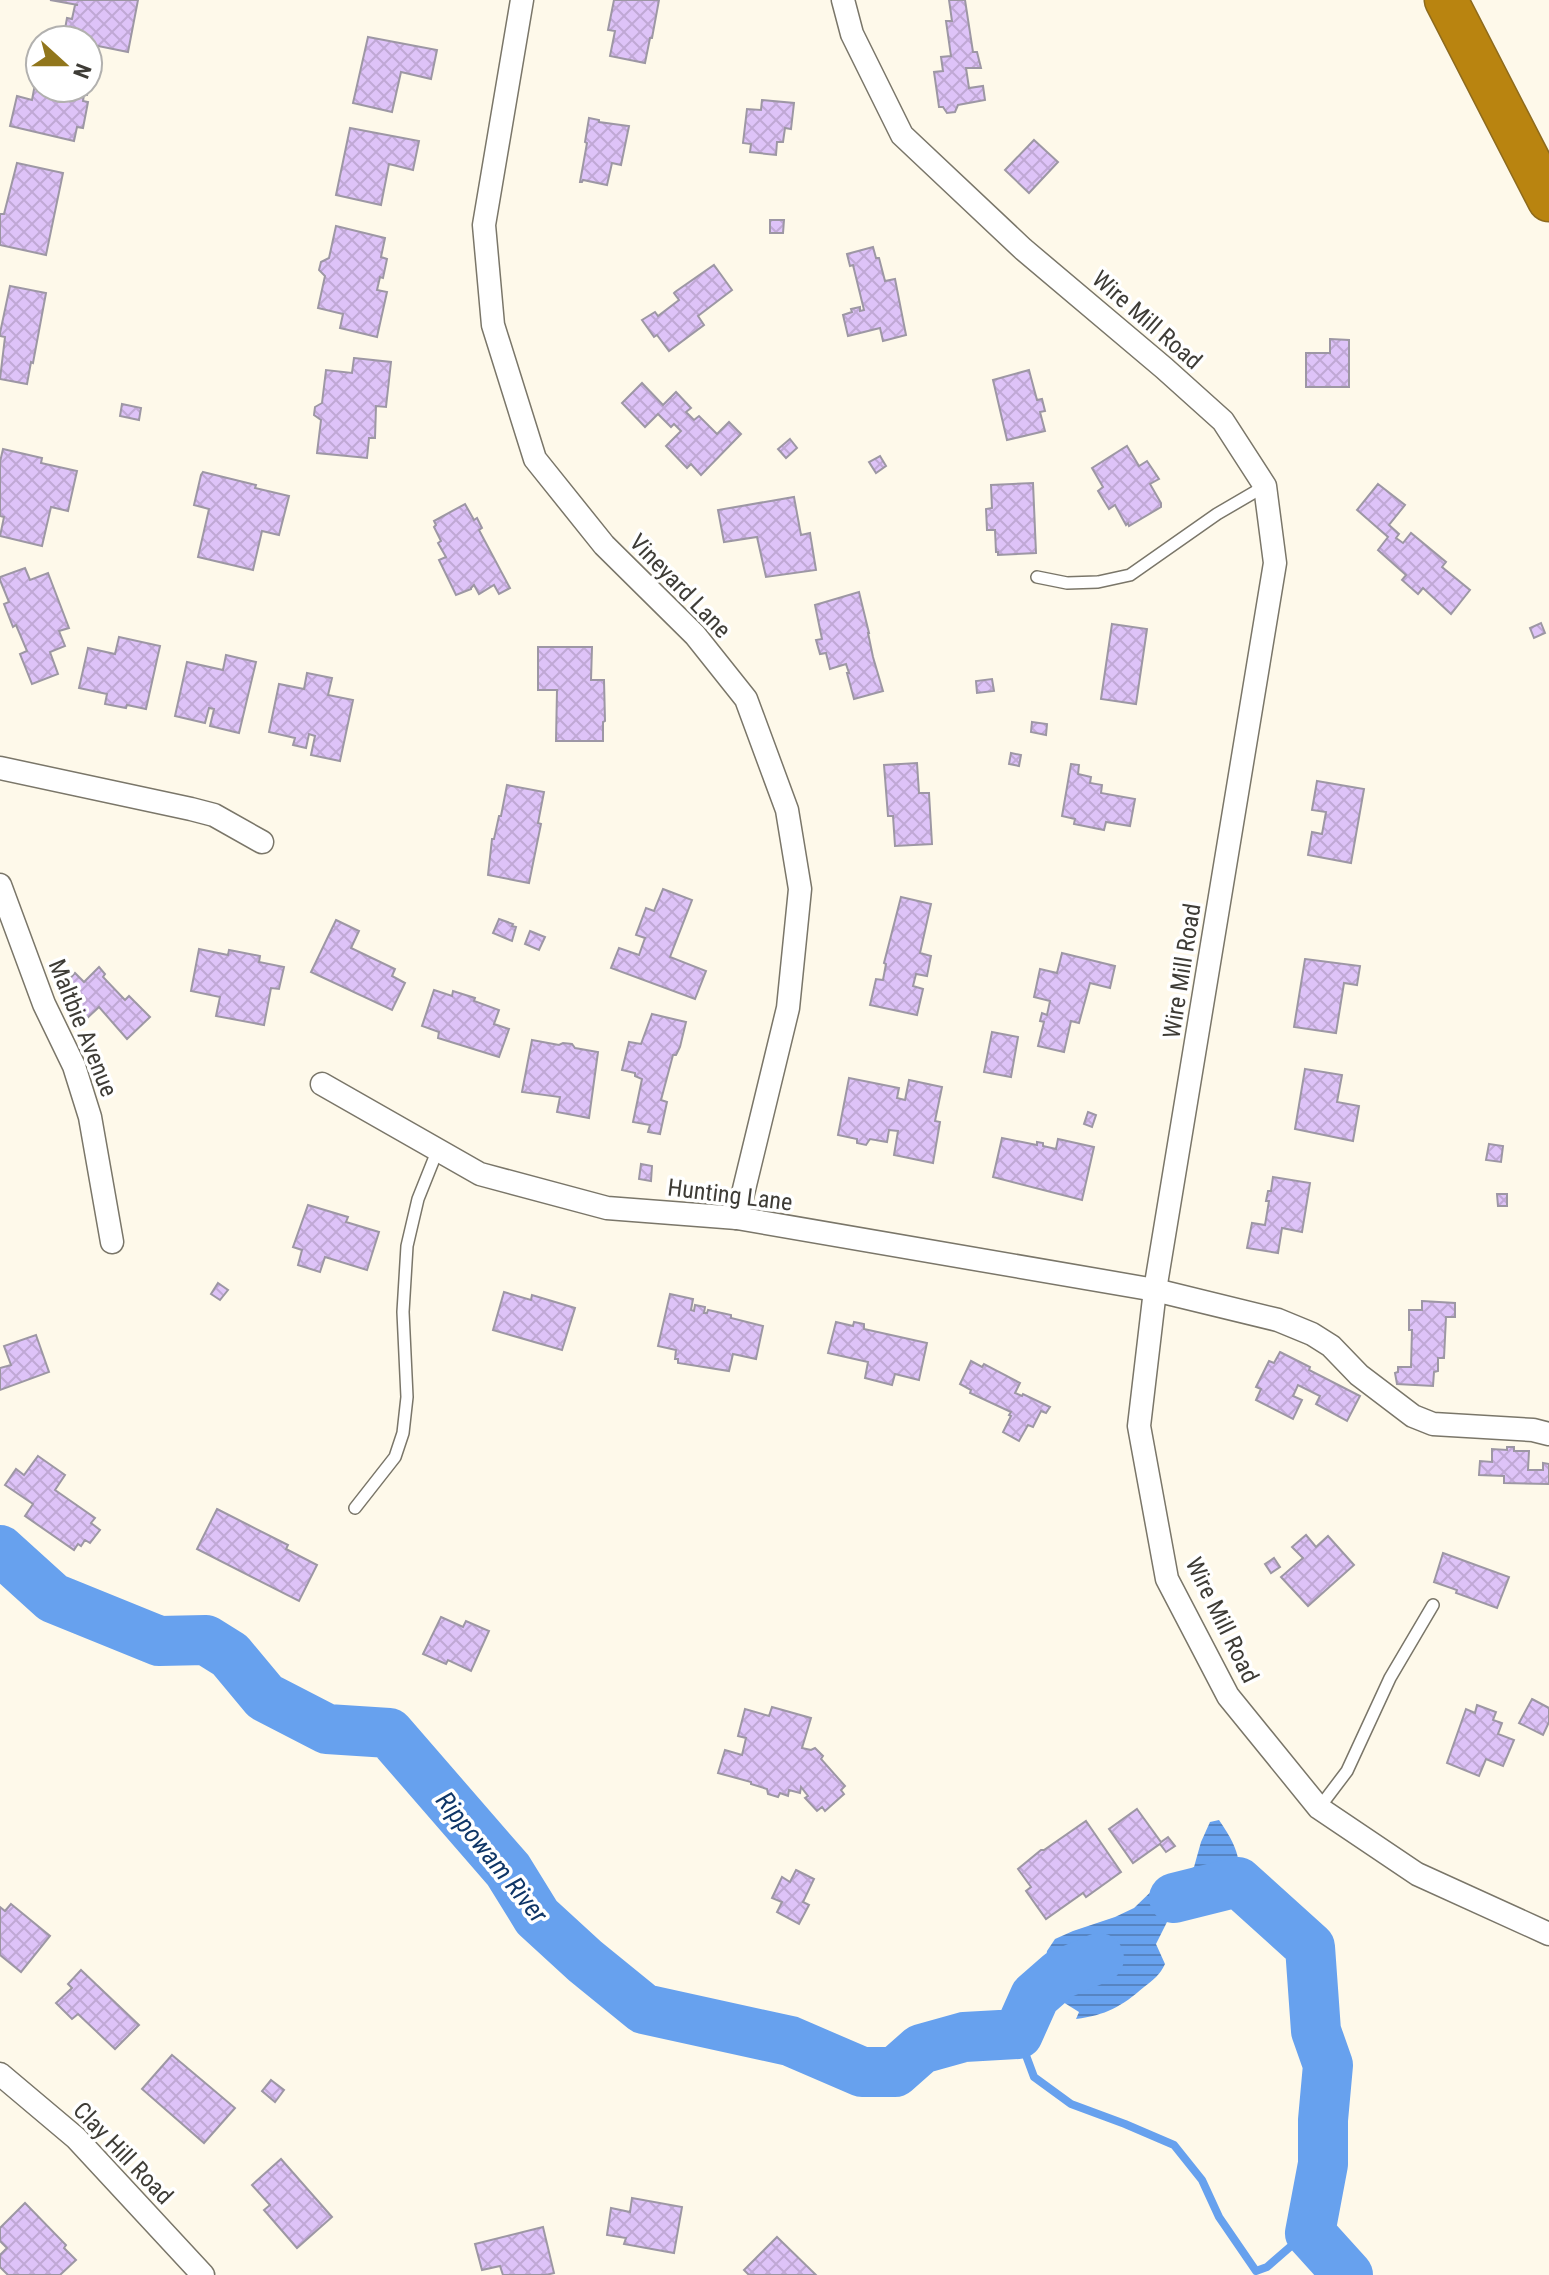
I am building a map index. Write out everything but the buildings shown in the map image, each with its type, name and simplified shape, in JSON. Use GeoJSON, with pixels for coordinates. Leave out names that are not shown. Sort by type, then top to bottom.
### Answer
{"type":"FeatureCollection","features":[{"type":"Feature","properties":{"kind":"highway"},"geometry":{"type":"LineString","coordinates":[[1446,0],[1549,200]]}},
{"type":"Feature","properties":{"kind":"street","name":"Vineyard Lane"},"geometry":{"type":"LineString","coordinates":[[522,0],[484,225],[493,325],[535,459],[604,545],[695,635],[746,699],[787,810],[800,889],[788,1008],[737,1218]]}},
{"type":"Feature","properties":{"kind":"street","name":"Wire Mill Road"},"geometry":{"type":"LineString","coordinates":[[843,0],[852,34],[902,135],[1023,249],[1223,421],[1265,486],[1275,563],[1155,1290],[1139,1426],[1167,1579],[1228,1696],[1319,1808],[1417,1874],[1549,1934]]}},
{"type":"Feature","properties":{"kind":"street"},"geometry":{"type":"LineString","coordinates":[[0,768],[214,815],[262,842]]}},
{"type":"Feature","properties":{"kind":"street","name":"Maltbie Avenue"},"geometry":{"type":"LineString","coordinates":[[0,885],[44,1004],[74,1066],[90,1117],[112,1242]]}},
{"type":"Feature","properties":{"kind":"street","name":"Hunting Lane"},"geometry":{"type":"LineString","coordinates":[[322,1084],[480,1174],[607,1208],[737,1218],[1155,1290],[1278,1320],[1312,1334],[1331,1346],[1359,1375],[1413,1416],[1433,1424],[1533,1430],[1549,1434]]}},
{"type":"Feature","properties":{"kind":"street","name":"Clay Hill Road"},"geometry":{"type":"LineString","coordinates":[[0,2074],[76,2138],[203,2275]]}},
{"type":"Feature","properties":{"kind":"lane"},"geometry":{"type":"LineString","coordinates":[[1037,577],[1067,583],[1098,582],[1130,575],[1217,514],[1265,486]]}},
{"type":"Feature","properties":{"kind":"lane"},"geometry":{"type":"LineString","coordinates":[[355,1508],[395,1457],[403,1433],[407,1397],[403,1312],[407,1246],[418,1199],[438,1149]]}},
{"type":"Feature","properties":{"kind":"lane"},"geometry":{"type":"LineString","coordinates":[[1319,1808],[1347,1771],[1390,1678],[1433,1605]]}},
{"type":"Feature","properties":{"kind":"water"},"geometry":{"type":"Polygon","coordinates":[[[1219,1820],[1238,1860],[1236,1904],[1195,1907],[1167,1922],[1156,1944],[1165,1964],[1163,1968],[1150,1982],[1113,2009],[1076,2019],[1079,2012],[1040,1992],[1047,1951],[1055,1939],[1134,1908],[1162,1881],[1194,1867],[1210,1822],[1219,1820]]]}},
{"type":"Feature","properties":{"kind":"waterway","name":"Rippowam River"},"geometry":{"type":"LineString","coordinates":[[0,1550],[53,1598],[159,1641],[206,1640],[230,1655],[265,1697],[327,1729],[389,1733],[508,1870],[537,1917],[644,2009],[790,2041],[862,2072],[895,2072],[921,2049],[964,2037],[1018,2034],[1035,1996],[1059,1975],[1099,1958]]}},
{"type":"Feature","properties":{"kind":"waterway","name":"Rippowam River"},"geometry":{"type":"LineString","coordinates":[[1174,1898],[1238,1882],[1310,1947],[1316,2031],[1328,2065],[1323,2164],[1310,2233],[1348,2275]]}},
{"type":"Feature","properties":{"kind":"waterway","name":"Rippowam River"},"geometry":{"type":"LineString","coordinates":[[1018,2034],[1034,2077],[1071,2104],[1174,2145],[1202,2180],[1219,2217],[1256,2271],[1267,2267],[1310,2233]]}}]}
